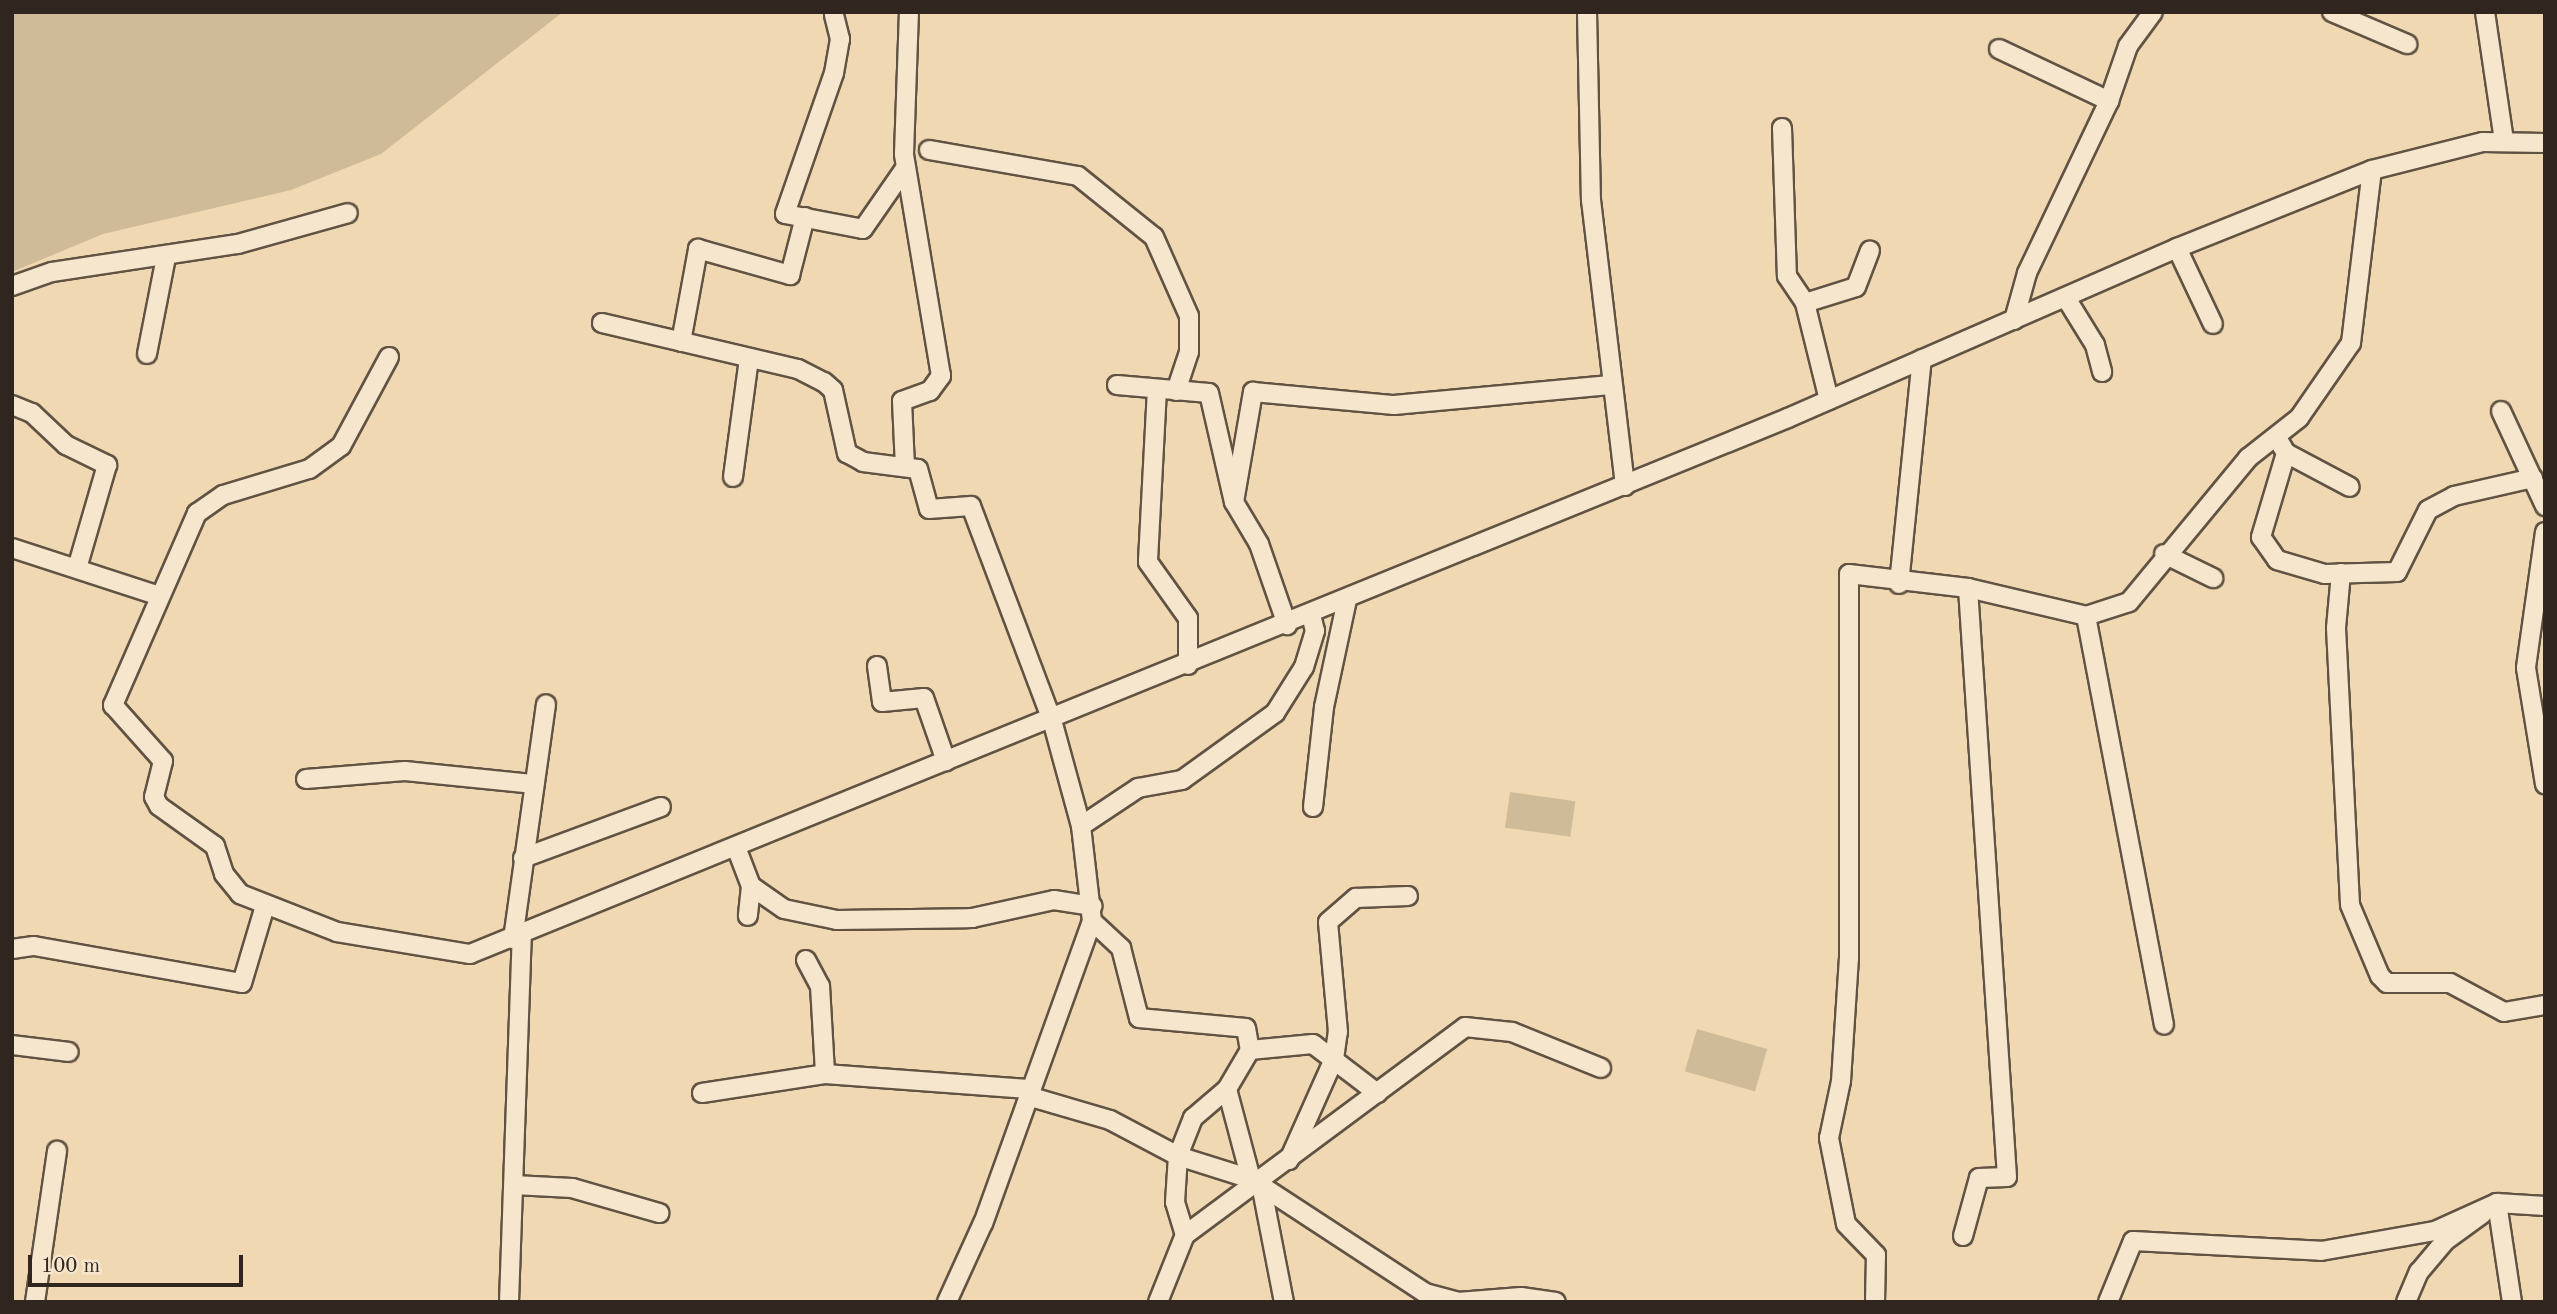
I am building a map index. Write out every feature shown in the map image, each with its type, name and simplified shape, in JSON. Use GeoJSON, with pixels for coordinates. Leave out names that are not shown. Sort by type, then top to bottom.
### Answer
{"type":"FeatureCollection","features":[{"type":"Feature","properties":{"kind":"street"},"geometry":{"type":"LineString","coordinates":[[1587,12],[1591,200],[1610,385],[1625,486]]}},
{"type":"Feature","properties":{"kind":"street"},"geometry":{"type":"LineString","coordinates":[[2014,320],[2027,273],[2109,101],[2129,46],[2153,12]]}},
{"type":"Feature","properties":{"kind":"street"},"geometry":{"type":"LineString","coordinates":[[2332,12],[2407,44]]}},
{"type":"Feature","properties":{"kind":"street"},"geometry":{"type":"LineString","coordinates":[[2485,12],[2504,141]]}},
{"type":"Feature","properties":{"kind":"street"},"geometry":{"type":"LineString","coordinates":[[905,467],[902,401],[930,391],[941,376],[906,167],[909,14]]}},
{"type":"Feature","properties":{"kind":"street"},"geometry":{"type":"LineString","coordinates":[[834,15],[840,39],[834,73],[799,159],[785,214],[863,229],[906,167]]}},
{"type":"Feature","properties":{"kind":"street"},"geometry":{"type":"LineString","coordinates":[[1999,50],[2109,101]]}},
{"type":"Feature","properties":{"kind":"street"},"geometry":{"type":"LineString","coordinates":[[1783,128],[1782,235],[1790,287],[1804,303],[1829,400]]}},
{"type":"Feature","properties":{"kind":"street"},"geometry":{"type":"LineString","coordinates":[[389,357],[341,446],[309,469],[223,495],[197,513],[157,595],[113,705],[163,761],[154,797],[159,806],[215,846],[224,874],[240,894],[337,932],[438,952],[470,954],[518,937],[1625,486],[2177,248],[2372,170],[2437,151],[2504,141],[2545,143]]}},
{"type":"Feature","properties":{"kind":"street"},"geometry":{"type":"LineString","coordinates":[[929,150],[1078,176],[1154,237],[1189,316],[1189,352],[1176,391]]}},
{"type":"Feature","properties":{"kind":"street"},"geometry":{"type":"LineString","coordinates":[[2372,170],[2351,343],[2281,445],[2261,537],[2277,560],[2341,573],[2397,572],[2428,510],[2454,496],[2533,478]]}},
{"type":"Feature","properties":{"kind":"street"},"geometry":{"type":"LineString","coordinates":[[12,286],[52,272],[166,257],[348,213]]}},
{"type":"Feature","properties":{"kind":"street"},"geometry":{"type":"LineString","coordinates":[[681,342],[698,249],[790,275],[805,217]]}},
{"type":"Feature","properties":{"kind":"street"},"geometry":{"type":"LineString","coordinates":[[2177,248],[2213,324]]}},
{"type":"Feature","properties":{"kind":"street"},"geometry":{"type":"LineString","coordinates":[[1804,303],[1856,287],[1870,251]]}},
{"type":"Feature","properties":{"kind":"street"},"geometry":{"type":"LineString","coordinates":[[147,354],[166,257]]}},
{"type":"Feature","properties":{"kind":"street"},"geometry":{"type":"LineString","coordinates":[[2066,298],[2095,345],[2102,372]]}},
{"type":"Feature","properties":{"kind":"street"},"geometry":{"type":"LineString","coordinates":[[602,323],[749,358],[824,382],[832,390],[847,453],[863,462],[918,469],[929,509],[971,506],[980,521],[1052,719],[1081,826],[1092,913],[1029,1092],[947,1302]]}},
{"type":"Feature","properties":{"kind":"street"},"geometry":{"type":"LineString","coordinates":[[733,477],[749,358]]}},
{"type":"Feature","properties":{"kind":"street"},"geometry":{"type":"LineString","coordinates":[[1899,584],[1922,359]]}},
{"type":"Feature","properties":{"kind":"street"},"geometry":{"type":"LineString","coordinates":[[1116,385],[1176,391],[1212,399],[1234,502],[1259,544],[1287,625]]}},
{"type":"Feature","properties":{"kind":"street"},"geometry":{"type":"LineString","coordinates":[[1234,502],[1253,392],[1395,405],[1610,385]]}},
{"type":"Feature","properties":{"kind":"street"},"geometry":{"type":"LineString","coordinates":[[1157,389],[1148,562],[1188,618],[1188,665]]}},
{"type":"Feature","properties":{"kind":"street"},"geometry":{"type":"LineString","coordinates":[[12,405],[107,465],[77,568]]}},
{"type":"Feature","properties":{"kind":"street"},"geometry":{"type":"LineString","coordinates":[[2501,411],[2545,506]]}},
{"type":"Feature","properties":{"kind":"street"},"geometry":{"type":"LineString","coordinates":[[2281,445],[2350,487]]}},
{"type":"Feature","properties":{"kind":"street"},"geometry":{"type":"LineString","coordinates":[[1875,1302],[1876,1255],[1846,1224],[1829,1139],[1841,1081],[1849,958],[1849,574],[1899,584],[1968,587],[2086,616],[2129,602],[2164,554],[2248,458],[2281,445]]}},
{"type":"Feature","properties":{"kind":"street"},"geometry":{"type":"LineString","coordinates":[[2545,533],[2526,668],[2545,783]]}},
{"type":"Feature","properties":{"kind":"street"},"geometry":{"type":"LineString","coordinates":[[12,548],[157,595]]}},
{"type":"Feature","properties":{"kind":"street"},"geometry":{"type":"LineString","coordinates":[[2164,554],[2213,578]]}},
{"type":"Feature","properties":{"kind":"street"},"geometry":{"type":"LineString","coordinates":[[2341,573],[2336,628],[2350,905],[2380,976],[2387,983],[2451,982],[2504,1012],[2545,1006]]}},
{"type":"Feature","properties":{"kind":"street"},"geometry":{"type":"LineString","coordinates":[[1963,1236],[1979,1178],[2007,1177],[1968,587]]}},
{"type":"Feature","properties":{"kind":"street"},"geometry":{"type":"LineString","coordinates":[[1313,807],[1324,707],[1347,600]]}},
{"type":"Feature","properties":{"kind":"street"},"geometry":{"type":"LineString","coordinates":[[1081,826],[1138,788],[1182,780],[1275,713],[1304,667],[1315,631],[1311,615]]}},
{"type":"Feature","properties":{"kind":"street"},"geometry":{"type":"LineString","coordinates":[[2086,616],[2165,1025]]}},
{"type":"Feature","properties":{"kind":"street"},"geometry":{"type":"LineString","coordinates":[[877,666],[882,702],[924,698],[946,761]]}},
{"type":"Feature","properties":{"kind":"street"},"geometry":{"type":"LineString","coordinates":[[509,1302],[514,1185],[518,937],[523,858],[546,704]]}},
{"type":"Feature","properties":{"kind":"street"},"geometry":{"type":"LineString","coordinates":[[306,779],[405,771],[534,784]]}},
{"type":"Feature","properties":{"kind":"street"},"geometry":{"type":"LineString","coordinates":[[523,858],[661,807]]}},
{"type":"Feature","properties":{"kind":"street"},"geometry":{"type":"LineString","coordinates":[[736,847],[751,886],[748,916]]}},
{"type":"Feature","properties":{"kind":"street"},"geometry":{"type":"LineString","coordinates":[[751,886],[784,909],[837,920],[972,918],[1054,900],[1092,913],[1121,948],[1139,1018],[1238,1023],[1246,1028],[1250,1050],[1227,1089],[1193,1118],[1178,1156],[1175,1202],[1185,1235]]}},
{"type":"Feature","properties":{"kind":"street"},"geometry":{"type":"LineString","coordinates":[[1288,1163],[1334,1059],[1337,997],[1328,962],[1328,922],[1356,898],[1408,896]]}},
{"type":"Feature","properties":{"kind":"street"},"geometry":{"type":"LineString","coordinates":[[12,950],[34,946],[242,983],[265,906]]}},
{"type":"Feature","properties":{"kind":"street"},"geometry":{"type":"LineString","coordinates":[[806,960],[820,986],[825,1074]]}},
{"type":"Feature","properties":{"kind":"street"},"geometry":{"type":"LineString","coordinates":[[1158,1302],[1185,1235],[1256,1182],[1288,1163],[1465,1027],[1511,1032],[1601,1068]]}},
{"type":"Feature","properties":{"kind":"street"},"geometry":{"type":"LineString","coordinates":[[1250,1050],[1300,1042],[1334,1059],[1377,1093]]}},
{"type":"Feature","properties":{"kind":"street"},"geometry":{"type":"LineString","coordinates":[[12,1045],[69,1052]]}},
{"type":"Feature","properties":{"kind":"street"},"geometry":{"type":"LineString","coordinates":[[702,1093],[825,1074],[1029,1092],[1110,1121],[1178,1156],[1256,1182],[1425,1293],[1458,1302],[1539,1297],[1556,1302]]}},
{"type":"Feature","properties":{"kind":"street"},"geometry":{"type":"LineString","coordinates":[[1227,1089],[1256,1182],[1284,1302]]}},
{"type":"Feature","properties":{"kind":"street"},"geometry":{"type":"LineString","coordinates":[[34,1302],[57,1151]]}},
{"type":"Feature","properties":{"kind":"street"},"geometry":{"type":"LineString","coordinates":[[514,1185],[572,1188],[659,1213]]}},
{"type":"Feature","properties":{"kind":"street"},"geometry":{"type":"LineString","coordinates":[[2108,1302],[2133,1241],[2321,1251],[2435,1231],[2497,1203],[2545,1206]]}},
{"type":"Feature","properties":{"kind":"street"},"geometry":{"type":"LineString","coordinates":[[2406,1302],[2419,1272],[2445,1241],[2497,1203]]}},
{"type":"Feature","properties":{"kind":"street"},"geometry":{"type":"LineString","coordinates":[[2497,1203],[2512,1302]]}},
{"type":"Feature","properties":{"kind":"shaded area"},"geometry":{"type":"Polygon","coordinates":[[[12,12],[563,12],[381,154],[291,190],[103,234],[12,272],[12,12]]]}},
{"type":"Feature","properties":{"kind":"shaded area"},"geometry":{"type":"Polygon","coordinates":[[[1510,792],[1575,801],[1570,837],[1505,828],[1510,792]]]}},
{"type":"Feature","properties":{"kind":"shaded area"},"geometry":{"type":"Polygon","coordinates":[[[1697,1029],[1767,1049],[1755,1091],[1685,1071],[1697,1029]]]}}]}
